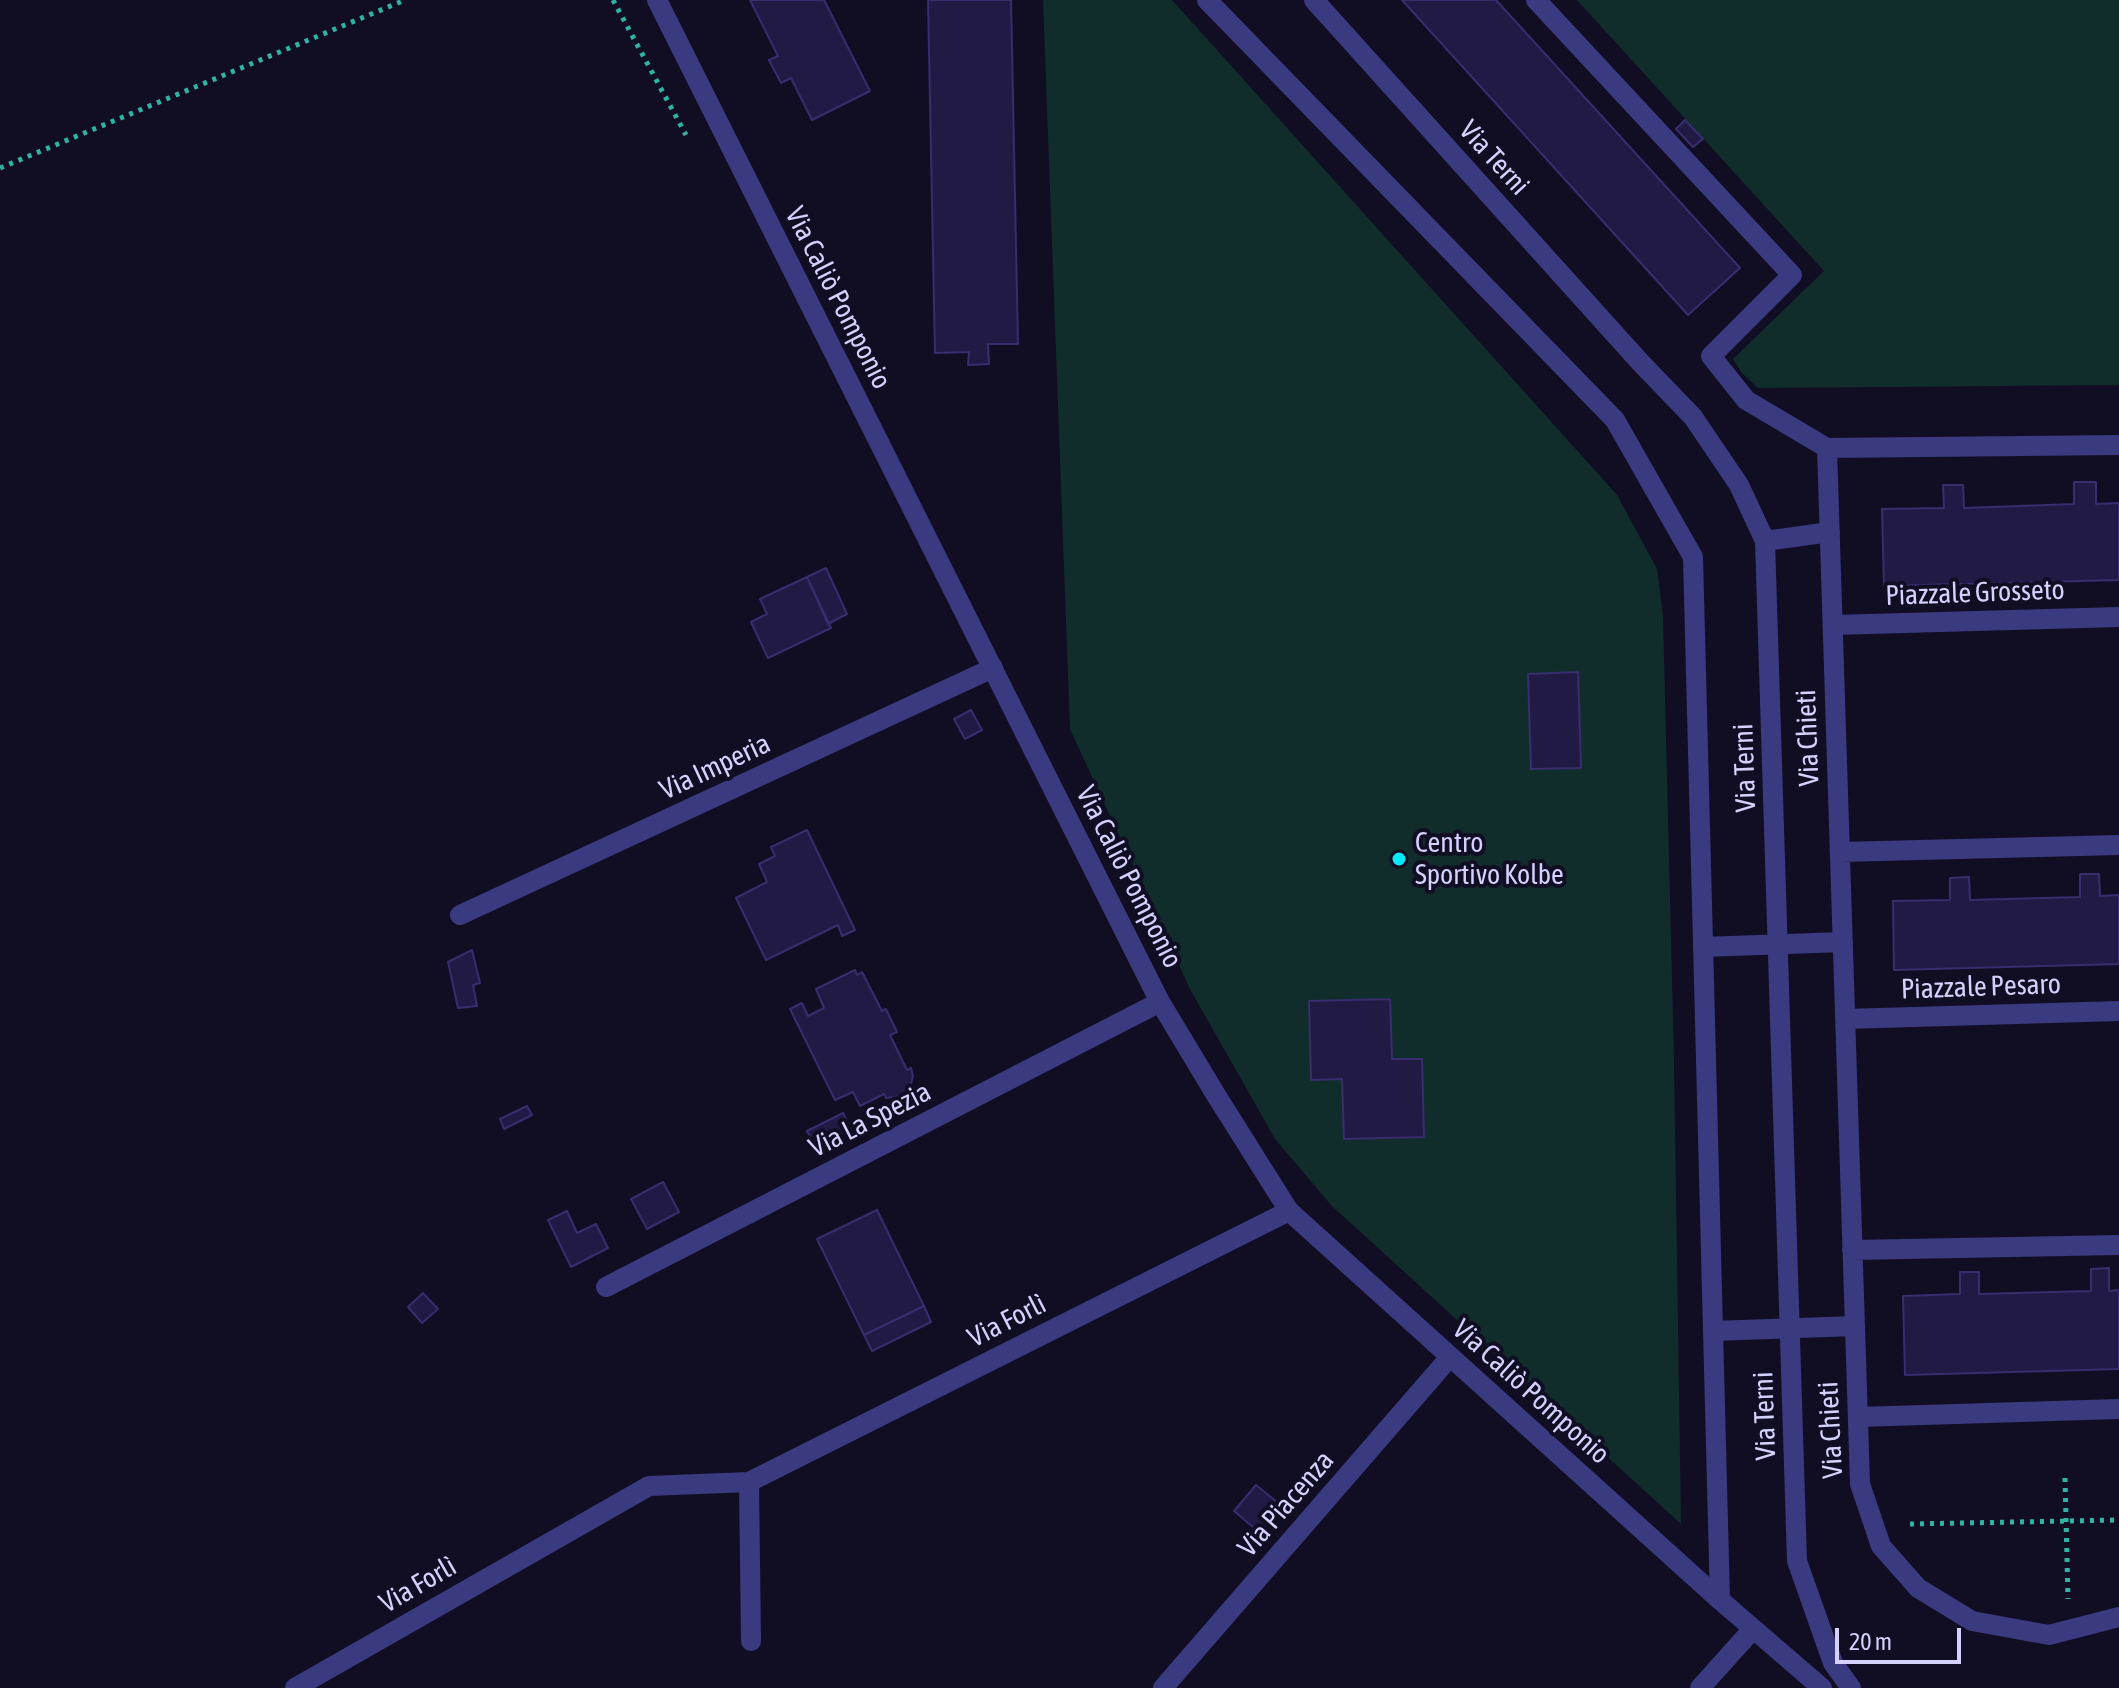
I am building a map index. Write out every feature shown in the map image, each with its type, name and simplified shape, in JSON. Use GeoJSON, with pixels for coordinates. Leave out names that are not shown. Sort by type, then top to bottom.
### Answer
{"type":"FeatureCollection","features":[{"type":"Feature","properties":{"kind":"street","name":"Via Caliò Pomponio"},"geometry":{"type":"LineString","coordinates":[[657,0],[1160,1002],[1289,1211],[1720,1600],[1822,1688]]}},
{"type":"Feature","properties":{"kind":"street","name":"Via Terni"},"geometry":{"type":"LineString","coordinates":[[1207,0],[1615,420],[1693,557],[1720,1600]]}},
{"type":"Feature","properties":{"kind":"street","name":"Via Terni"},"geometry":{"type":"LineString","coordinates":[[1314,0],[1693,417],[1739,485],[1765,541],[1797,1561],[1833,1663],[1851,1688]]}},
{"type":"Feature","properties":{"kind":"street"},"geometry":{"type":"LineString","coordinates":[[1536,0],[1792,275],[1711,356],[1746,400],[1827,448],[2119,445]]}},
{"type":"Feature","properties":{"kind":"street","name":"Via Chieti"},"geometry":{"type":"LineString","coordinates":[[1827,448],[1860,1484],[1881,1546],[1918,1588],[1972,1621],[2049,1635],[2119,1617]]}},
{"type":"Feature","properties":{"kind":"street"},"geometry":{"type":"LineString","coordinates":[[1765,541],[1830,532]]}},
{"type":"Feature","properties":{"kind":"street","name":"Piazzale Grosseto"},"geometry":{"type":"LineString","coordinates":[[1833,625],[2119,617]]}},
{"type":"Feature","properties":{"kind":"street","name":"Via Imperia"},"geometry":{"type":"LineString","coordinates":[[460,915],[993,668]]}},
{"type":"Feature","properties":{"kind":"street"},"geometry":{"type":"LineString","coordinates":[[1840,852],[2119,845]]}},
{"type":"Feature","properties":{"kind":"street"},"geometry":{"type":"LineString","coordinates":[[1703,947],[1843,942]]}},
{"type":"Feature","properties":{"kind":"street","name":"Via La Spezia"},"geometry":{"type":"LineString","coordinates":[[606,1287],[1160,1002]]}},
{"type":"Feature","properties":{"kind":"street","name":"Piazzale Pesaro"},"geometry":{"type":"LineString","coordinates":[[1845,1019],[2119,1011]]}},
{"type":"Feature","properties":{"kind":"street","name":"Via Forlì"},"geometry":{"type":"LineString","coordinates":[[295,1688],[649,1486],[749,1482],[1289,1211]]}},
{"type":"Feature","properties":{"kind":"street"},"geometry":{"type":"LineString","coordinates":[[1852,1250],[2119,1245]]}},
{"type":"Feature","properties":{"kind":"street"},"geometry":{"type":"LineString","coordinates":[[1713,1331],[1855,1326]]}},
{"type":"Feature","properties":{"kind":"street","name":"Via Piacenza"},"geometry":{"type":"LineString","coordinates":[[1163,1688],[1450,1357]]}},
{"type":"Feature","properties":{"kind":"street"},"geometry":{"type":"LineString","coordinates":[[1858,1417],[2119,1409]]}},
{"type":"Feature","properties":{"kind":"street"},"geometry":{"type":"LineString","coordinates":[[749,1482],[751,1641]]}},
{"type":"Feature","properties":{"kind":"street"},"geometry":{"type":"LineString","coordinates":[[1700,1688],[1753,1629]]}},
{"type":"Feature","properties":{"kind":"path"},"geometry":{"type":"LineString","coordinates":[[0,168],[405,0]]}},
{"type":"Feature","properties":{"kind":"path"},"geometry":{"type":"LineString","coordinates":[[2065,1478],[2068,1600]]}},
{"type":"Feature","properties":{"kind":"path"},"geometry":{"type":"LineString","coordinates":[[1910,1524],[2119,1520]]}},
{"type":"Feature","properties":{"kind":"green space","name":"Centro Sportivo Kolbe"},"geometry":{"type":"Polygon","coordinates":[[[1043,0],[1172,0],[1617,495],[1657,569],[1663,616],[1681,1524],[1332,1206],[1275,1139],[1190,989],[1070,729],[1043,0]]]}},
{"type":"Feature","properties":{"kind":"green space"},"geometry":{"type":"Polygon","coordinates":[[[1577,0],[2119,0],[2119,385],[1758,388],[1733,359],[1824,271],[1577,0]]]}},
{"type":"Feature","properties":{"kind":"building"},"geometry":{"type":"Polygon","coordinates":[[[750,0],[824,0],[870,91],[812,120],[791,78],[781,83],[769,60],[778,56],[750,0]]]}},
{"type":"Feature","properties":{"kind":"building"},"geometry":{"type":"Polygon","coordinates":[[[928,0],[1011,0],[1018,344],[988,344],[989,364],[968,365],[969,352],[935,353],[928,0]]]}},
{"type":"Feature","properties":{"kind":"building"},"geometry":{"type":"Polygon","coordinates":[[[1402,0],[1496,0],[1740,268],[1688,315],[1402,0]]]}},
{"type":"Feature","properties":{"kind":"building"},"geometry":{"type":"Polygon","coordinates":[[[1685,120],[1703,139],[1693,147],[1676,129],[1685,120]]]}},
{"type":"Feature","properties":{"kind":"building"},"geometry":{"type":"Polygon","coordinates":[[[2074,482],[2096,482],[2096,504],[2119,503],[2119,580],[1884,586],[1882,509],[1944,508],[1943,485],[1963,485],[1964,508],[2074,504],[2074,482]]]}},
{"type":"Feature","properties":{"kind":"building"},"geometry":{"type":"Polygon","coordinates":[[[826,568],[847,614],[828,624],[807,577],[826,568]]]}},
{"type":"Feature","properties":{"kind":"building"},"geometry":{"type":"Polygon","coordinates":[[[807,577],[831,628],[768,658],[751,622],[767,614],[760,599],[807,577]]]}},
{"type":"Feature","properties":{"kind":"building"},"geometry":{"type":"Polygon","coordinates":[[[1578,672],[1581,768],[1531,769],[1528,674],[1578,672]]]}},
{"type":"Feature","properties":{"kind":"building"},"geometry":{"type":"Polygon","coordinates":[[[971,710],[982,730],[965,739],[954,719],[971,710]]]}},
{"type":"Feature","properties":{"kind":"building"},"geometry":{"type":"Polygon","coordinates":[[[807,830],[855,930],[842,936],[838,925],[766,960],[736,898],[767,882],[759,864],[775,856],[771,847],[807,830]]]}},
{"type":"Feature","properties":{"kind":"building"},"geometry":{"type":"Polygon","coordinates":[[[2080,874],[2099,874],[2100,896],[2119,895],[2119,964],[1894,970],[1893,901],[1950,900],[1950,878],[1969,877],[1970,900],[2080,897],[2080,874]]]}},
{"type":"Feature","properties":{"kind":"building"},"geometry":{"type":"Polygon","coordinates":[[[472,950],[480,983],[473,985],[477,1006],[458,1008],[448,962],[472,950]]]}},
{"type":"Feature","properties":{"kind":"building"},"geometry":{"type":"Polygon","coordinates":[[[855,970],[857,975],[862,972],[882,1011],[886,1009],[897,1032],[890,1035],[913,1076],[906,1092],[886,1098],[884,1094],[860,1106],[853,1092],[835,1100],[790,1009],[802,1003],[808,1016],[824,1008],[816,989],[855,970]]]}},
{"type":"Feature","properties":{"kind":"building"},"geometry":{"type":"Polygon","coordinates":[[[1390,999],[1392,1059],[1422,1059],[1424,1137],[1344,1139],[1342,1079],[1311,1080],[1309,1001],[1390,999]]]}},
{"type":"Feature","properties":{"kind":"building"},"geometry":{"type":"Polygon","coordinates":[[[527,1106],[532,1115],[504,1129],[500,1119],[527,1106]]]}},
{"type":"Feature","properties":{"kind":"building"},"geometry":{"type":"Polygon","coordinates":[[[843,1113],[851,1130],[815,1147],[807,1131],[843,1113]]]}},
{"type":"Feature","properties":{"kind":"building"},"geometry":{"type":"Polygon","coordinates":[[[663,1182],[679,1212],[647,1229],[631,1199],[663,1182]]]}},
{"type":"Feature","properties":{"kind":"building"},"geometry":{"type":"Polygon","coordinates":[[[877,1210],[924,1306],[864,1335],[817,1239],[877,1210]]]}},
{"type":"Feature","properties":{"kind":"building"},"geometry":{"type":"Polygon","coordinates":[[[567,1211],[577,1233],[596,1224],[608,1248],[571,1267],[548,1220],[567,1211]]]}},
{"type":"Feature","properties":{"kind":"building"},"geometry":{"type":"Polygon","coordinates":[[[2109,1268],[2109,1291],[2119,1290],[2119,1369],[1905,1375],[1903,1296],[1960,1294],[1960,1272],[1979,1272],[1979,1294],[2091,1291],[2091,1269],[2109,1268]]]}},
{"type":"Feature","properties":{"kind":"building"},"geometry":{"type":"Polygon","coordinates":[[[423,1293],[438,1309],[422,1323],[408,1307],[423,1293]]]}},
{"type":"Feature","properties":{"kind":"building"},"geometry":{"type":"Polygon","coordinates":[[[924,1306],[931,1322],[872,1351],[864,1335],[924,1306]]]}},
{"type":"Feature","properties":{"kind":"building"},"geometry":{"type":"Polygon","coordinates":[[[1256,1485],[1283,1507],[1260,1533],[1234,1511],[1256,1485]]]}},
{"type":"Feature","properties":{"kind":"place","name":"Centro Sportivo Kolbe"},"geometry":{"type":"Point","coordinates":[1399,859]}}]}
